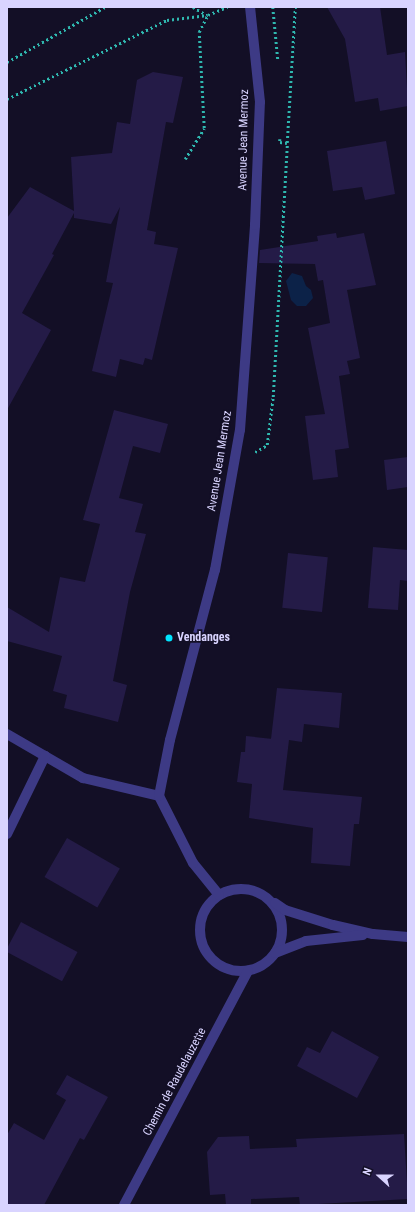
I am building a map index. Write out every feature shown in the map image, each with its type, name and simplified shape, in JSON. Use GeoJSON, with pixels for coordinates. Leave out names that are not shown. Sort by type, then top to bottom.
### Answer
{"type":"FeatureCollection","features":[{"type":"Feature","properties":{"kind":"street","name":"Avenue Jean Mermoz"},"geometry":{"type":"LineString","coordinates":[[159,796],[170,740],[215,570],[240,430],[255,225],[260,102],[250,7]]}},
{"type":"Feature","properties":{"kind":"street"},"geometry":{"type":"LineString","coordinates":[[7,734],[82,778],[159,796],[193,863],[219,895]]}},
{"type":"Feature","properties":{"kind":"street"},"geometry":{"type":"LineString","coordinates":[[7,834],[45,756]]}},
{"type":"Feature","properties":{"kind":"street"},"geometry":{"type":"LineString","coordinates":[[263,895],[276,906],[282,921],[282,938],[275,953],[264,965],[248,971],[234,971],[221,966],[210,957],[203,945],[200,931],[202,917],[209,905],[219,895],[234,889],[249,889],[263,895],[285,910],[306,918],[373,934],[408,937]]}},
{"type":"Feature","properties":{"kind":"street"},"geometry":{"type":"LineString","coordinates":[[275,953],[306,941],[373,934]]}},
{"type":"Feature","properties":{"kind":"street","name":"Chemin de Raudelauzette"},"geometry":{"type":"LineString","coordinates":[[124,1205],[248,971]]}},
{"type":"Feature","properties":{"kind":"path"},"geometry":{"type":"LineString","coordinates":[[7,62],[105,7]]}},
{"type":"Feature","properties":{"kind":"path"},"geometry":{"type":"LineString","coordinates":[[193,7],[208,15]]}},
{"type":"Feature","properties":{"kind":"path"},"geometry":{"type":"LineString","coordinates":[[7,99],[167,20],[208,15],[227,7]]}},
{"type":"Feature","properties":{"kind":"path"},"geometry":{"type":"LineString","coordinates":[[273,7],[278,66]]}},
{"type":"Feature","properties":{"kind":"path"},"geometry":{"type":"LineString","coordinates":[[236,451],[258,453],[267,445],[273,397],[295,7]]}},
{"type":"Feature","properties":{"kind":"path"},"geometry":{"type":"LineString","coordinates":[[185,159],[204,128],[199,32],[208,15]]}},
{"type":"Feature","properties":{"kind":"path"},"geometry":{"type":"LineString","coordinates":[[280,134],[280,142],[287,143]]}},
{"type":"Feature","properties":{"kind":"water"},"geometry":{"type":"Polygon","coordinates":[[[292,273],[302,276],[306,286],[311,290],[313,298],[306,306],[297,306],[291,300],[286,281],[292,273]]]}},
{"type":"Feature","properties":{"kind":"building"},"geometry":{"type":"Polygon","coordinates":[[[327,7],[380,7],[387,55],[405,52],[408,106],[380,111],[378,98],[355,102],[345,39],[327,7]]]}},
{"type":"Feature","properties":{"kind":"building"},"geometry":{"type":"Polygon","coordinates":[[[153,72],[183,77],[173,123],[166,122],[147,230],[156,232],[154,244],[178,248],[152,360],[145,358],[143,365],[120,359],[116,377],[92,371],[113,283],[106,282],[120,207],[111,224],[74,218],[74,213],[52,254],[54,255],[22,313],[51,330],[7,410],[7,218],[30,187],[74,211],[71,157],[112,153],[117,122],[130,124],[137,80],[153,72]]]}},
{"type":"Feature","properties":{"kind":"building"},"geometry":{"type":"Polygon","coordinates":[[[386,141],[395,194],[365,200],[362,187],[333,191],[327,151],[386,141]]]}},
{"type":"Feature","properties":{"kind":"building"},"geometry":{"type":"Polygon","coordinates":[[[336,233],[337,238],[364,233],[376,285],[347,290],[360,358],[347,361],[350,374],[339,376],[349,448],[335,450],[338,477],[313,480],[305,416],[325,414],[308,328],[330,323],[323,280],[318,281],[315,264],[259,263],[260,250],[318,241],[317,236],[336,233]]]}},
{"type":"Feature","properties":{"kind":"building"},"geometry":{"type":"Polygon","coordinates":[[[114,410],[168,424],[160,453],[133,446],[119,498],[143,504],[135,532],[146,534],[130,592],[113,681],[127,685],[118,722],[64,708],[67,695],[53,691],[62,656],[7,641],[7,607],[49,632],[60,577],[85,582],[100,524],[83,520],[114,410]]]}},
{"type":"Feature","properties":{"kind":"building"},"geometry":{"type":"Polygon","coordinates":[[[408,457],[408,487],[387,490],[384,460],[408,457]]]}},
{"type":"Feature","properties":{"kind":"building"},"geometry":{"type":"Polygon","coordinates":[[[373,547],[408,550],[408,581],[400,580],[398,610],[368,608],[373,547]]]}},
{"type":"Feature","properties":{"kind":"building"},"geometry":{"type":"Polygon","coordinates":[[[288,553],[328,557],[322,612],[282,608],[288,553]]]}},
{"type":"Feature","properties":{"kind":"building"},"geometry":{"type":"Polygon","coordinates":[[[277,688],[342,693],[339,728],[304,724],[302,742],[289,740],[283,790],[362,797],[359,824],[354,824],[350,866],[311,863],[313,828],[249,818],[252,784],[237,782],[241,752],[245,752],[246,736],[271,739],[277,688]]]}},
{"type":"Feature","properties":{"kind":"building"},"geometry":{"type":"Polygon","coordinates":[[[67,838],[120,868],[97,907],[44,877],[67,838]]]}},
{"type":"Feature","properties":{"kind":"building"},"geometry":{"type":"Polygon","coordinates":[[[21,922],[78,952],[62,981],[7,952],[7,948],[21,922]]]}},
{"type":"Feature","properties":{"kind":"building"},"geometry":{"type":"Polygon","coordinates":[[[332,1031],[379,1057],[357,1098],[297,1066],[307,1047],[320,1053],[332,1031]]]}},
{"type":"Feature","properties":{"kind":"building"},"geometry":{"type":"Polygon","coordinates":[[[67,1075],[108,1097],[84,1140],[80,1138],[44,1205],[7,1205],[7,1135],[14,1123],[44,1140],[66,1100],[56,1094],[67,1075]]]}},
{"type":"Feature","properties":{"kind":"building"},"geometry":{"type":"Polygon","coordinates":[[[404,1134],[408,1199],[300,1205],[299,1197],[251,1199],[251,1205],[226,1205],[225,1194],[210,1195],[207,1152],[218,1137],[249,1136],[250,1149],[297,1147],[296,1139],[404,1134]]]}},
{"type":"Feature","properties":{"kind":"place","name":"Vendanges"},"geometry":{"type":"Point","coordinates":[169,638]}}]}
